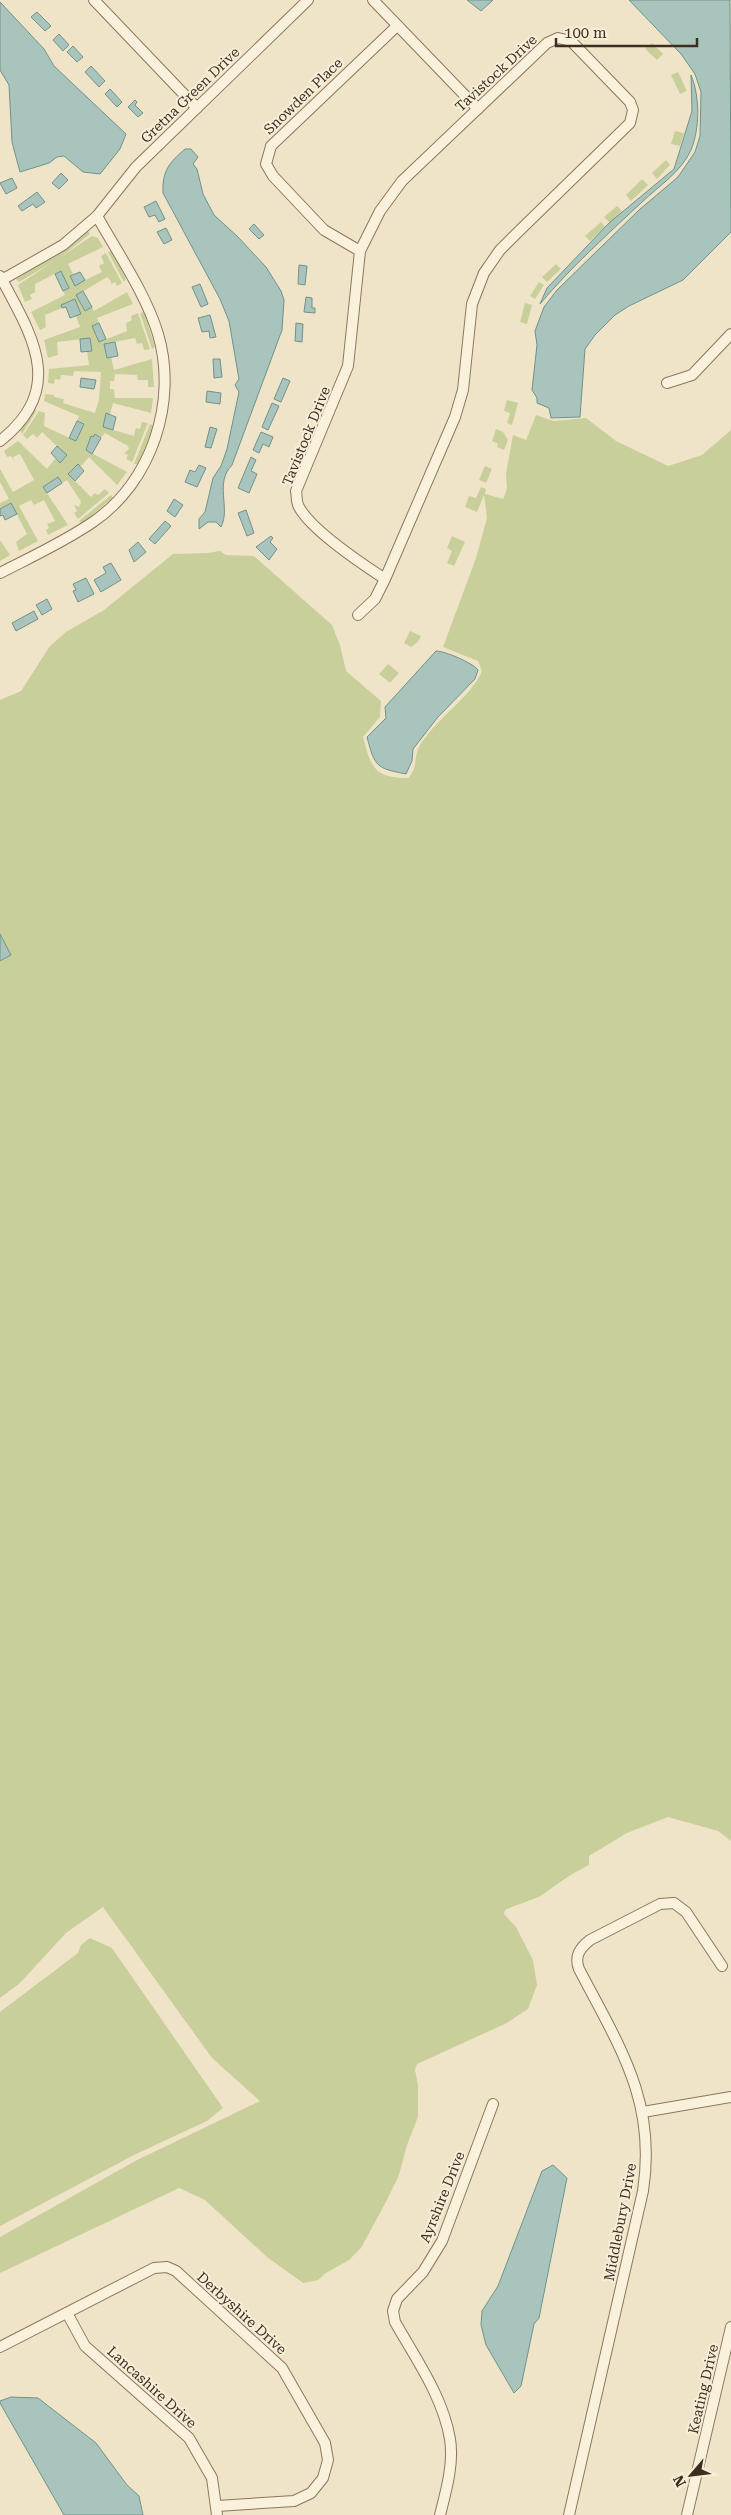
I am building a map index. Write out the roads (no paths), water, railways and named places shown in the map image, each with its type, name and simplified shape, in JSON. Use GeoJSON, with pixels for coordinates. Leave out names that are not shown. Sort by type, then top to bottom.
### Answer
{"type":"FeatureCollection","features":[{"type":"Feature","properties":{"kind":"street"},"geometry":{"type":"LineString","coordinates":[[94,0],[197,108]]}},
{"type":"Feature","properties":{"kind":"street","name":"Gretna Green Drive"},"geometry":{"type":"LineString","coordinates":[[1,279],[63,245],[97,216],[136,167],[308,0]]}},
{"type":"Feature","properties":{"kind":"street"},"geometry":{"type":"LineString","coordinates":[[373,0],[478,108]]}},
{"type":"Feature","properties":{"kind":"street","name":"Snowden Place"},"geometry":{"type":"LineString","coordinates":[[360,251],[324,230],[272,176],[266,164],[267,154],[271,146],[397,26]]}},
{"type":"Feature","properties":{"kind":"street","name":"Tavistock Drive"},"geometry":{"type":"LineString","coordinates":[[358,615],[375,599],[385,579],[455,417],[463,390],[472,304],[484,273],[500,250],[630,124],[633,110],[630,102],[571,42],[558,38],[547,44],[402,181],[380,210],[360,251],[348,366],[296,491],[297,504],[302,512],[343,551],[385,579]]}},
{"type":"Feature","properties":{"kind":"street"},"geometry":{"type":"LineString","coordinates":[[0,573],[79,531],[110,509],[139,473],[157,433],[163,408],[164,375],[158,334],[146,304],[97,216]]}},
{"type":"Feature","properties":{"kind":"street"},"geometry":{"type":"LineString","coordinates":[[0,441],[15,428],[29,409],[35,393],[38,370],[33,339],[1,279]]}},
{"type":"Feature","properties":{"kind":"street"},"geometry":{"type":"LineString","coordinates":[[667,383],[692,375],[731,334]]}},
{"type":"Feature","properties":{"kind":"street","name":"Middlebury Drive"},"geometry":{"type":"LineString","coordinates":[[569,2515],[643,2191],[647,2153],[643,2112],[628,2062],[577,1963],[577,1956],[582,1947],[660,1904],[674,1903],[686,1912],[722,1966]]}},
{"type":"Feature","properties":{"kind":"street"},"geometry":{"type":"LineString","coordinates":[[643,2112],[731,2097]]}},
{"type":"Feature","properties":{"kind":"street","name":"Ayrshire Drive"},"geometry":{"type":"LineString","coordinates":[[440,2515],[450,2472],[450,2440],[440,2402],[395,2322],[393,2311],[397,2299],[423,2272],[442,2241],[493,2104]]}},
{"type":"Feature","properties":{"kind":"street","name":"Derbyshire Drive"},"geometry":{"type":"LineString","coordinates":[[0,2347],[154,2268],[167,2266],[176,2271],[282,2368],[325,2442],[328,2460],[323,2478],[311,2493],[294,2501],[217,2511]]}},
{"type":"Feature","properties":{"kind":"street","name":"Lancashire Drive"},"geometry":{"type":"LineString","coordinates":[[67,2313],[85,2346],[189,2438],[212,2478],[217,2511]]}},
{"type":"Feature","properties":{"kind":"street","name":"Keating Drive"},"geometry":{"type":"LineString","coordinates":[[687,2515],[731,2327]]}},
{"type":"Feature","properties":{"kind":"water"},"geometry":{"type":"Polygon","coordinates":[[[467,0],[493,0],[481,11],[467,0]]]}},
{"type":"Feature","properties":{"kind":"water"},"geometry":{"type":"Polygon","coordinates":[[[629,0],[730,0],[731,232],[683,280],[629,306],[615,315],[595,335],[585,349],[580,417],[551,418],[549,408],[537,403],[537,398],[532,390],[537,345],[535,331],[544,307],[557,290],[639,210],[678,177],[695,152],[700,136],[701,92],[695,74],[681,54],[629,0]]]}},
{"type":"Feature","properties":{"kind":"water"},"geometry":{"type":"Polygon","coordinates":[[[0,2],[44,49],[54,66],[126,134],[120,149],[100,174],[83,172],[64,156],[20,172],[12,142],[9,85],[0,70],[0,2]]]}},
{"type":"Feature","properties":{"kind":"water"},"geometry":{"type":"Polygon","coordinates":[[[37,12],[51,26],[45,31],[31,17],[37,12]]]}},
{"type":"Feature","properties":{"kind":"water"},"geometry":{"type":"Polygon","coordinates":[[[59,34],[69,45],[63,51],[53,40],[59,34]]]}},
{"type":"Feature","properties":{"kind":"water"},"geometry":{"type":"Polygon","coordinates":[[[73,46],[83,57],[77,62],[67,52],[73,46]]]}},
{"type":"Feature","properties":{"kind":"water"},"geometry":{"type":"Polygon","coordinates":[[[91,66],[105,81],[99,87],[85,72],[91,66]]]}},
{"type":"Feature","properties":{"kind":"water"},"geometry":{"type":"Polygon","coordinates":[[[691,75],[696,93],[698,112],[694,141],[687,158],[669,178],[577,264],[540,304],[547,288],[609,223],[674,169],[692,111],[691,75]]]}},
{"type":"Feature","properties":{"kind":"water"},"geometry":{"type":"Polygon","coordinates":[[[110,89],[122,102],[117,107],[105,94],[110,89]]]}},
{"type":"Feature","properties":{"kind":"water"},"geometry":{"type":"Polygon","coordinates":[[[135,100],[137,102],[135,105],[143,113],[138,117],[128,107],[135,100]]]}},
{"type":"Feature","properties":{"kind":"water"},"geometry":{"type":"Polygon","coordinates":[[[185,149],[191,149],[198,157],[193,164],[197,169],[203,194],[214,215],[266,267],[281,291],[284,300],[282,330],[232,465],[224,480],[224,520],[221,527],[216,522],[208,522],[199,529],[199,519],[205,512],[213,478],[221,466],[227,449],[239,392],[235,385],[239,379],[229,321],[220,299],[163,193],[165,173],[185,149]]]}},
{"type":"Feature","properties":{"kind":"water"},"geometry":{"type":"Polygon","coordinates":[[[61,173],[68,180],[59,189],[52,183],[61,173]]]}},
{"type":"Feature","properties":{"kind":"water"},"geometry":{"type":"Polygon","coordinates":[[[12,178],[17,188],[6,194],[0,183],[12,178]]]}},
{"type":"Feature","properties":{"kind":"water"},"geometry":{"type":"Polygon","coordinates":[[[37,192],[45,202],[36,208],[33,204],[22,211],[18,206],[37,192]]]}},
{"type":"Feature","properties":{"kind":"water"},"geometry":{"type":"Polygon","coordinates":[[[156,201],[165,219],[159,222],[155,215],[149,217],[144,207],[156,201]]]}},
{"type":"Feature","properties":{"kind":"water"},"geometry":{"type":"Polygon","coordinates":[[[254,224],[264,235],[259,239],[249,229],[254,224]]]}},
{"type":"Feature","properties":{"kind":"water"},"geometry":{"type":"Polygon","coordinates":[[[166,228],[172,240],[164,244],[157,232],[166,228]]]}},
{"type":"Feature","properties":{"kind":"water"},"geometry":{"type":"Polygon","coordinates":[[[299,265],[307,266],[305,285],[298,284],[299,265]]]}},
{"type":"Feature","properties":{"kind":"water"},"geometry":{"type":"Polygon","coordinates":[[[61,271],[69,288],[63,291],[55,274],[61,271]]]}},
{"type":"Feature","properties":{"kind":"water"},"geometry":{"type":"Polygon","coordinates":[[[80,272],[85,280],[75,286],[70,276],[80,272]]]}},
{"type":"Feature","properties":{"kind":"water"},"geometry":{"type":"Polygon","coordinates":[[[200,284],[208,304],[201,307],[192,287],[200,284]]]}},
{"type":"Feature","properties":{"kind":"water"},"geometry":{"type":"Polygon","coordinates":[[[83,291],[92,307],[85,311],[76,295],[83,291]]]}},
{"type":"Feature","properties":{"kind":"water"},"geometry":{"type":"Polygon","coordinates":[[[306,297],[312,298],[312,308],[315,308],[315,313],[304,312],[306,297]]]}},
{"type":"Feature","properties":{"kind":"water"},"geometry":{"type":"Polygon","coordinates":[[[75,299],[81,314],[70,318],[66,307],[62,308],[61,305],[75,299]]]}},
{"type":"Feature","properties":{"kind":"water"},"geometry":{"type":"Polygon","coordinates":[[[210,315],[216,337],[210,338],[209,331],[202,332],[198,318],[210,315]]]}},
{"type":"Feature","properties":{"kind":"water"},"geometry":{"type":"Polygon","coordinates":[[[99,323],[106,339],[99,342],[92,326],[99,323]]]}},
{"type":"Feature","properties":{"kind":"water"},"geometry":{"type":"Polygon","coordinates":[[[296,323],[303,324],[302,342],[295,341],[296,323]]]}},
{"type":"Feature","properties":{"kind":"water"},"geometry":{"type":"Polygon","coordinates":[[[90,338],[92,351],[81,352],[80,339],[90,338]]]}},
{"type":"Feature","properties":{"kind":"water"},"geometry":{"type":"Polygon","coordinates":[[[115,342],[118,356],[107,358],[104,344],[115,342]]]}},
{"type":"Feature","properties":{"kind":"water"},"geometry":{"type":"Polygon","coordinates":[[[213,359],[220,359],[222,377],[214,378],[213,359]]]}},
{"type":"Feature","properties":{"kind":"water"},"geometry":{"type":"Polygon","coordinates":[[[81,378],[96,380],[94,389],[80,387],[81,378]]]}},
{"type":"Feature","properties":{"kind":"water"},"geometry":{"type":"Polygon","coordinates":[[[283,378],[290,381],[281,402],[274,399],[283,378]]]}},
{"type":"Feature","properties":{"kind":"water"},"geometry":{"type":"Polygon","coordinates":[[[207,391],[221,393],[220,404],[206,402],[207,391]]]}},
{"type":"Feature","properties":{"kind":"water"},"geometry":{"type":"Polygon","coordinates":[[[272,403],[279,406],[268,430],[262,427],[272,403]]]}},
{"type":"Feature","properties":{"kind":"water"},"geometry":{"type":"Polygon","coordinates":[[[106,413],[116,417],[113,430],[103,427],[106,413]]]}},
{"type":"Feature","properties":{"kind":"water"},"geometry":{"type":"Polygon","coordinates":[[[77,421],[84,424],[76,441],[69,438],[77,421]]]}},
{"type":"Feature","properties":{"kind":"water"},"geometry":{"type":"Polygon","coordinates":[[[210,427],[217,429],[211,448],[205,447],[210,427]]]}},
{"type":"Feature","properties":{"kind":"water"},"geometry":{"type":"Polygon","coordinates":[[[261,432],[273,437],[269,447],[263,444],[259,453],[253,450],[261,432]]]}},
{"type":"Feature","properties":{"kind":"water"},"geometry":{"type":"Polygon","coordinates":[[[95,434],[101,438],[92,454],[86,450],[91,436],[93,437],[95,434]]]}},
{"type":"Feature","properties":{"kind":"water"},"geometry":{"type":"Polygon","coordinates":[[[57,446],[67,455],[60,463],[51,453],[57,446]]]}},
{"type":"Feature","properties":{"kind":"water"},"geometry":{"type":"Polygon","coordinates":[[[251,457],[256,460],[251,471],[257,474],[249,493],[238,488],[251,457]]]}},
{"type":"Feature","properties":{"kind":"water"},"geometry":{"type":"Polygon","coordinates":[[[78,464],[84,471],[75,481],[68,474],[78,464]]]}},
{"type":"Feature","properties":{"kind":"water"},"geometry":{"type":"Polygon","coordinates":[[[199,465],[206,468],[197,487],[185,482],[190,470],[195,472],[199,465]]]}},
{"type":"Feature","properties":{"kind":"water"},"geometry":{"type":"Polygon","coordinates":[[[58,477],[62,483],[47,493],[43,487],[58,477]]]}},
{"type":"Feature","properties":{"kind":"water"},"geometry":{"type":"Polygon","coordinates":[[[174,499],[183,505],[175,517],[167,511],[174,499]]]}},
{"type":"Feature","properties":{"kind":"water"},"geometry":{"type":"Polygon","coordinates":[[[11,503],[17,514],[5,520],[3,515],[0,516],[0,509],[11,503]]]}},
{"type":"Feature","properties":{"kind":"water"},"geometry":{"type":"Polygon","coordinates":[[[246,510],[254,533],[247,536],[238,513],[246,510]]]}},
{"type":"Feature","properties":{"kind":"water"},"geometry":{"type":"Polygon","coordinates":[[[165,521],[171,526],[155,544],[149,539],[165,521]]]}},
{"type":"Feature","properties":{"kind":"water"},"geometry":{"type":"Polygon","coordinates":[[[271,536],[273,538],[270,542],[277,549],[269,560],[256,547],[271,536]]]}},
{"type":"Feature","properties":{"kind":"water"},"geometry":{"type":"Polygon","coordinates":[[[138,542],[146,552],[134,562],[129,550],[138,542]]]}},
{"type":"Feature","properties":{"kind":"water"},"geometry":{"type":"Polygon","coordinates":[[[111,563],[121,580],[101,592],[94,580],[106,573],[103,567],[111,563]]]}},
{"type":"Feature","properties":{"kind":"water"},"geometry":{"type":"Polygon","coordinates":[[[86,578],[94,594],[78,602],[73,591],[76,590],[73,584],[86,578]]]}},
{"type":"Feature","properties":{"kind":"water"},"geometry":{"type":"Polygon","coordinates":[[[47,599],[52,609],[42,615],[36,605],[47,599]]]}},
{"type":"Feature","properties":{"kind":"water"},"geometry":{"type":"Polygon","coordinates":[[[34,611],[38,619],[16,631],[12,623],[34,611]]]}},
{"type":"Feature","properties":{"kind":"water"},"geometry":{"type":"Polygon","coordinates":[[[436,651],[446,653],[471,664],[478,670],[475,679],[438,717],[413,749],[412,761],[406,774],[383,768],[372,755],[367,737],[386,718],[385,707],[436,651]]]}},
{"type":"Feature","properties":{"kind":"water"},"geometry":{"type":"Polygon","coordinates":[[[0,934],[11,955],[0,961],[0,934]]]}},
{"type":"Feature","properties":{"kind":"water"},"geometry":{"type":"Polygon","coordinates":[[[553,2165],[567,2178],[539,2318],[534,2324],[521,2386],[514,2393],[486,2345],[481,2325],[482,2311],[498,2286],[542,2171],[553,2165]]]}},
{"type":"Feature","properties":{"kind":"water"},"geometry":{"type":"Polygon","coordinates":[[[11,2397],[38,2398],[96,2443],[127,2485],[139,2496],[143,2515],[64,2515],[0,2403],[0,2401],[11,2397]]]}}]}
